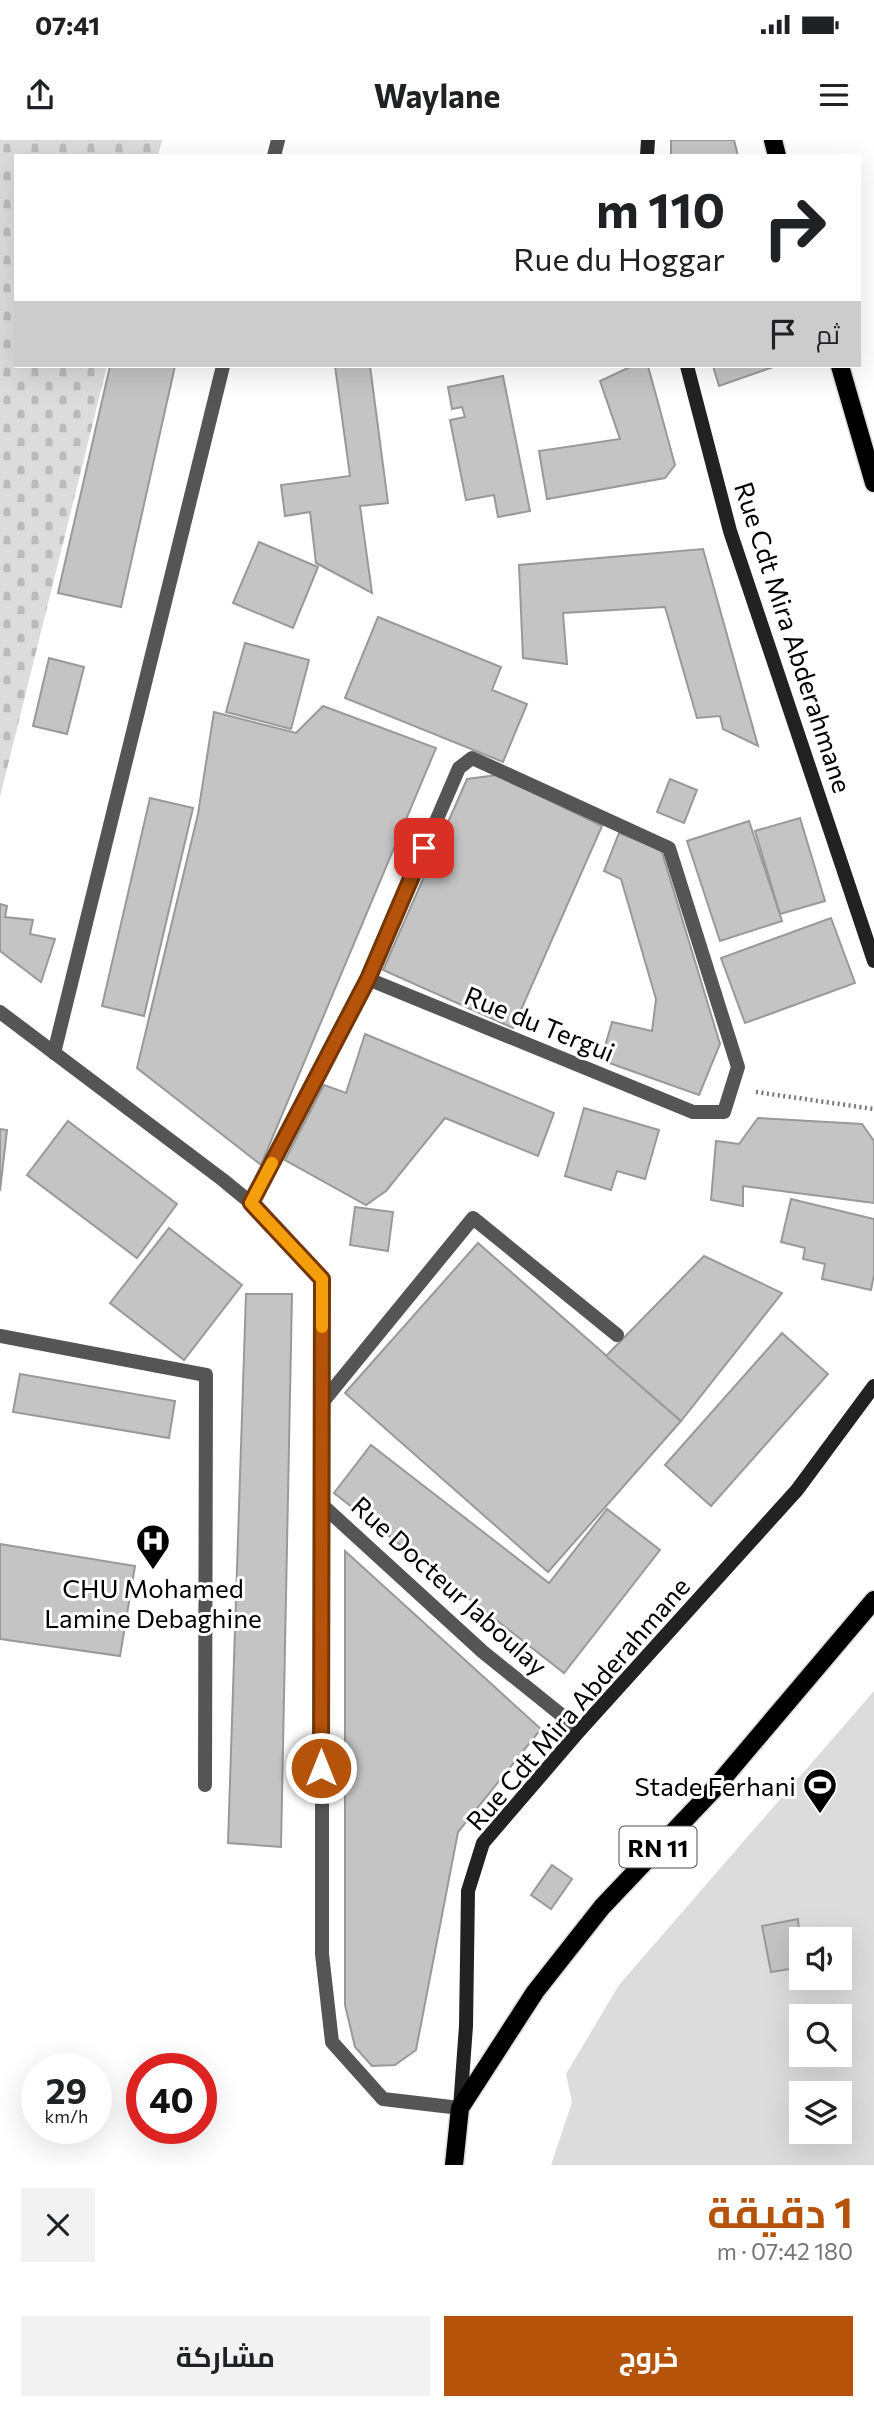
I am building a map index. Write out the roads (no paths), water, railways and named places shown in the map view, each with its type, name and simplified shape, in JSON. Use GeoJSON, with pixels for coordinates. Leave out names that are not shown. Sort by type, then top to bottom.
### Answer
{"type":"FeatureCollection","features":[{"type":"Feature","properties":{"kind":"main road","name":"Rue Cdt Mira Abderahmane"},"geometry":{"type":"LineString","coordinates":[[688,368],[730,531],[874,961]]}},
{"type":"Feature","properties":{"kind":"main road"},"geometry":{"type":"LineString","coordinates":[[841,368],[874,483]]}},
{"type":"Feature","properties":{"kind":"main road","name":"Rue Cdt Mira Abderahmane"},"geometry":{"type":"LineString","coordinates":[[460,2108],[466,2026],[468,1891],[484,1843],[580,1730],[797,1490],[874,1386]]}},
{"type":"Feature","properties":{"kind":"main road","name":"RN 11"},"geometry":{"type":"LineString","coordinates":[[454,2165],[460,2108],[535,1992],[602,1906],[714,1789],[874,1600]]}},
{"type":"Feature","properties":{"kind":"street"},"geometry":{"type":"LineString","coordinates":[[54,1052],[222,368]]}},
{"type":"Feature","properties":{"kind":"street","name":"Rue du Tergui"},"geometry":{"type":"LineString","coordinates":[[472,758],[669,848],[737,1067],[724,1112],[693,1112],[368,979],[460,768],[472,758]]}},
{"type":"Feature","properties":{"kind":"street"},"geometry":{"type":"LineString","coordinates":[[251,1203],[368,979]]}},
{"type":"Feature","properties":{"kind":"street"},"geometry":{"type":"LineString","coordinates":[[0,1012],[251,1203],[322,1279],[322,1954],[332,2042],[383,2099],[460,2108]]}},
{"type":"Feature","properties":{"kind":"street"},"geometry":{"type":"LineString","coordinates":[[321,1404],[473,1218],[617,1335]]}},
{"type":"Feature","properties":{"kind":"street"},"geometry":{"type":"LineString","coordinates":[[0,1336],[206,1375],[205,1785]]}},
{"type":"Feature","properties":{"kind":"street","name":"Rue Docteur Jaboulay"},"geometry":{"type":"LineString","coordinates":[[320,1503],[483,1652],[580,1730]]}},
{"type":"Feature","properties":{"kind":"place","name":"CHU Mohamed Lamine Debaghine"},"geometry":{"type":"Point","coordinates":[153,1571]}},
{"type":"Feature","properties":{"kind":"place","name":"Stade Ferhani"},"geometry":{"type":"Point","coordinates":[820,1815]}}]}
